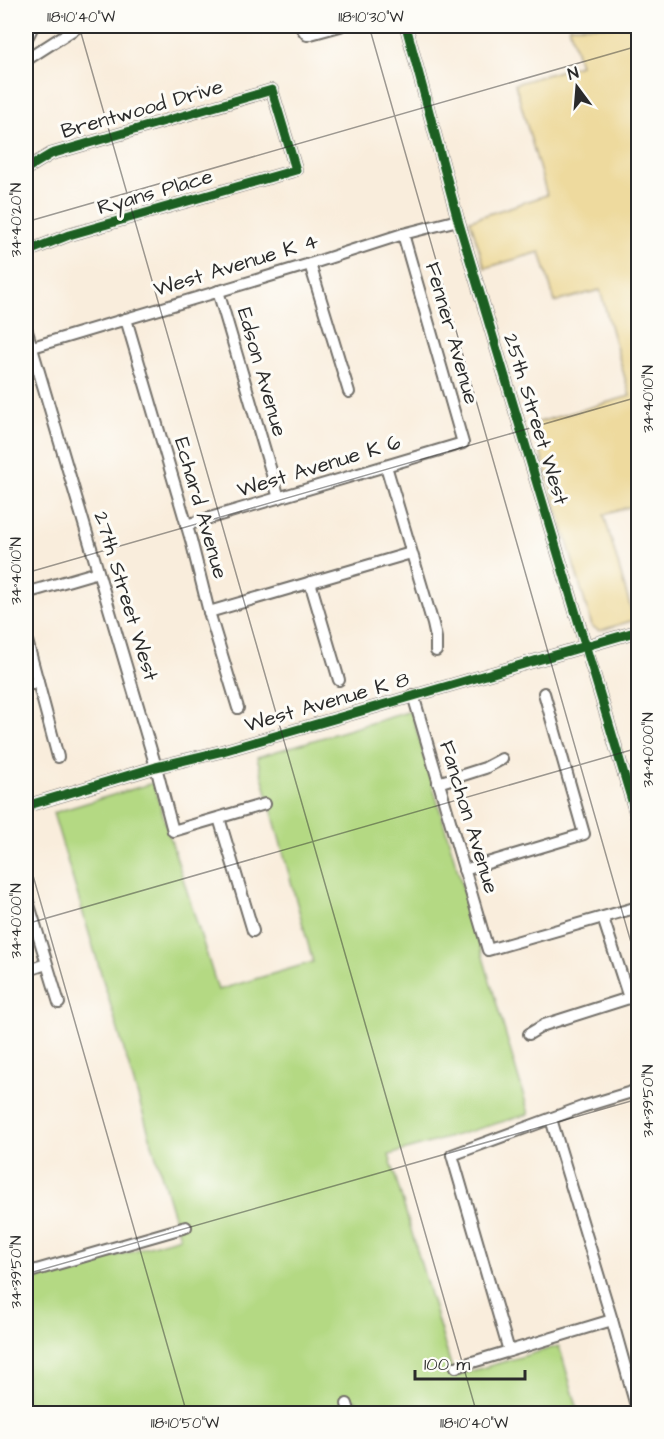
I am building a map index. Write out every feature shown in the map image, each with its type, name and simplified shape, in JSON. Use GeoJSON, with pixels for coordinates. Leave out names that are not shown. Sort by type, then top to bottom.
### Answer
{"type":"FeatureCollection","features":[{"type":"Feature","properties":{"kind":"street"},"geometry":{"type":"LineString","coordinates":[[26,40],[33,26]]}},
{"type":"Feature","properties":{"kind":"street"},"geometry":{"type":"LineString","coordinates":[[26,60],[79,26]]}},
{"type":"Feature","properties":{"kind":"street"},"geometry":{"type":"LineString","coordinates":[[300,26],[307,35],[340,26]]}},
{"type":"Feature","properties":{"kind":"street","name":"25th Street West"},"geometry":{"type":"LineString","coordinates":[[406,26],[458,220],[639,821]]}},
{"type":"Feature","properties":{"kind":"street","name":"Brentwood Drive"},"geometry":{"type":"LineString","coordinates":[[26,169],[51,154],[272,90],[296,170]]}},
{"type":"Feature","properties":{"kind":"street","name":"Ryans Place"},"geometry":{"type":"LineString","coordinates":[[26,252],[69,235],[296,170]]}},
{"type":"Feature","properties":{"kind":"street","name":"West Avenue K 4"},"geometry":{"type":"LineString","coordinates":[[28,348],[403,234],[458,220]]}},
{"type":"Feature","properties":{"kind":"street","name":"Fenner Avenue"},"geometry":{"type":"LineString","coordinates":[[403,234],[463,443]]}},
{"type":"Feature","properties":{"kind":"street"},"geometry":{"type":"LineString","coordinates":[[310,264],[349,392]]}},
{"type":"Feature","properties":{"kind":"street","name":"Edson Avenue"},"geometry":{"type":"LineString","coordinates":[[218,291],[279,498]]}},
{"type":"Feature","properties":{"kind":"street","name":"Echard Avenue"},"geometry":{"type":"LineString","coordinates":[[126,319],[238,708]]}},
{"type":"Feature","properties":{"kind":"street","name":"27th Street West"},"geometry":{"type":"LineString","coordinates":[[26,328],[28,348],[98,572],[173,831],[219,818]]}},
{"type":"Feature","properties":{"kind":"street","name":"West Avenue K 6"},"geometry":{"type":"LineString","coordinates":[[186,525],[463,443]]}},
{"type":"Feature","properties":{"kind":"street"},"geometry":{"type":"LineString","coordinates":[[386,466],[433,624],[436,651]]}},
{"type":"Feature","properties":{"kind":"street"},"geometry":{"type":"LineString","coordinates":[[209,612],[411,553]]}},
{"type":"Feature","properties":{"kind":"street"},"geometry":{"type":"LineString","coordinates":[[26,593],[98,572]]}},
{"type":"Feature","properties":{"kind":"street"},"geometry":{"type":"LineString","coordinates":[[310,582],[339,680]]}},
{"type":"Feature","properties":{"kind":"street","name":"West Avenue K 8"},"geometry":{"type":"LineString","coordinates":[[26,806],[156,766],[223,751],[639,631]]}},
{"type":"Feature","properties":{"kind":"street"},"geometry":{"type":"LineString","coordinates":[[26,637],[58,757]]}},
{"type":"Feature","properties":{"kind":"street"},"geometry":{"type":"LineString","coordinates":[[26,686],[38,681]]}},
{"type":"Feature","properties":{"kind":"street"},"geometry":{"type":"LineString","coordinates":[[464,870],[584,834],[544,693]]}},
{"type":"Feature","properties":{"kind":"street","name":"Fanchon Avenue"},"geometry":{"type":"LineString","coordinates":[[413,695],[488,950],[603,918]]}},
{"type":"Feature","properties":{"kind":"street"},"geometry":{"type":"LineString","coordinates":[[438,783],[485,768],[502,759]]}},
{"type":"Feature","properties":{"kind":"street"},"geometry":{"type":"LineString","coordinates":[[253,931],[219,818],[265,804]]}},
{"type":"Feature","properties":{"kind":"street"},"geometry":{"type":"LineString","coordinates":[[26,895],[60,1004]]}},
{"type":"Feature","properties":{"kind":"street"},"geometry":{"type":"LineString","coordinates":[[529,1035],[544,1025],[629,998],[603,918],[639,908]]}},
{"type":"Feature","properties":{"kind":"street"},"geometry":{"type":"LineString","coordinates":[[26,970],[46,964]]}},
{"type":"Feature","properties":{"kind":"street"},"geometry":{"type":"LineString","coordinates":[[509,1351],[452,1155],[582,1107],[639,1090]]}},
{"type":"Feature","properties":{"kind":"street"},"geometry":{"type":"LineString","coordinates":[[551,1119],[639,1413]]}},
{"type":"Feature","properties":{"kind":"street"},"geometry":{"type":"LineString","coordinates":[[26,1273],[186,1227]]}},
{"type":"Feature","properties":{"kind":"street"},"geometry":{"type":"LineString","coordinates":[[456,1367],[612,1320]]}},
{"type":"Feature","properties":{"kind":"green space"},"geometry":{"type":"Polygon","coordinates":[[[411,711],[529,1114],[389,1155],[454,1376],[559,1346],[579,1413],[361,1413],[356,1400],[309,1414],[26,1414],[26,1282],[180,1237],[53,813],[153,783],[218,990],[313,962],[257,757],[411,711]]]}},
{"type":"Feature","properties":{"kind":"sand"},"geometry":{"type":"Polygon","coordinates":[[[569,26],[638,26],[638,504],[604,515],[634,620],[599,631],[592,626],[532,424],[630,396],[600,290],[555,302],[540,252],[485,268],[470,220],[547,195],[515,84],[580,65],[569,26]]]}},
{"type":"Feature","properties":{"kind":"cycle path"},"geometry":{"type":"LineString","coordinates":[[406,26],[458,220],[638,821]]}},
{"type":"Feature","properties":{"kind":"cycle path"},"geometry":{"type":"LineString","coordinates":[[26,169],[51,154],[272,90],[296,170],[69,235],[26,252]]}},
{"type":"Feature","properties":{"kind":"cycle path"},"geometry":{"type":"LineString","coordinates":[[26,806],[638,631]]}}]}
